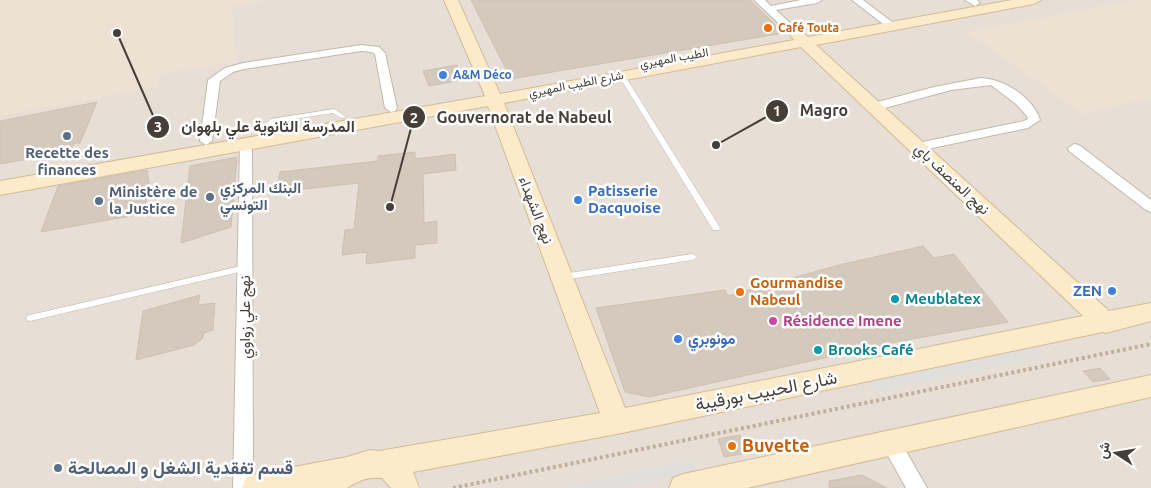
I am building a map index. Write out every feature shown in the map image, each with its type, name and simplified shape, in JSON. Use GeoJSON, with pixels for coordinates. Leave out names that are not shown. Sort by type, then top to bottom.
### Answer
{"type":"FeatureCollection","features":[{"type":"Feature","properties":{"kind":"street","name":"نهج الشهداء"},"geometry":{"type":"LineString","coordinates":[[451,0],[493,95],[617,422]]}},
{"type":"Feature","properties":{"kind":"street"},"geometry":{"type":"LineString","coordinates":[[758,0],[800,38]]}},
{"type":"Feature","properties":{"kind":"street"},"geometry":{"type":"LineString","coordinates":[[768,9],[817,0]]}},
{"type":"Feature","properties":{"kind":"street"},"geometry":{"type":"LineString","coordinates":[[857,0],[887,22],[972,2],[994,0]]}},
{"type":"Feature","properties":{"kind":"street","name":"شارع الطيب المهيري"},"geometry":{"type":"LineString","coordinates":[[0,188],[246,146],[493,95],[622,76],[800,38],[887,22],[1026,1]]}},
{"type":"Feature","properties":{"kind":"street","name":"الطيب المهيري"},"geometry":{"type":"LineString","coordinates":[[0,177],[391,108],[493,95],[800,38]]}},
{"type":"Feature","properties":{"kind":"street","name":"نهج المنصف باي"},"geometry":{"type":"LineString","coordinates":[[800,38],[1106,322]]}},
{"type":"Feature","properties":{"kind":"street"},"geometry":{"type":"LineString","coordinates":[[206,141],[214,80],[230,70],[243,66],[361,48],[375,49],[380,53],[391,108]]}},
{"type":"Feature","properties":{"kind":"street"},"geometry":{"type":"LineString","coordinates":[[874,107],[968,84],[990,82],[998,84],[1033,114],[1034,120],[1028,124],[918,148]]}},
{"type":"Feature","properties":{"kind":"street","name":"نهج علي زواوي"},"geometry":{"type":"LineString","coordinates":[[242,488],[246,146]]}},
{"type":"Feature","properties":{"kind":"street"},"geometry":{"type":"LineString","coordinates":[[1074,148],[1151,207]]}},
{"type":"Feature","properties":{"kind":"street","name":"شارع الحبيب بورقيبة"},"geometry":{"type":"LineString","coordinates":[[337,479],[363,464],[380,464],[617,422],[1151,312]]}},
{"type":"Feature","properties":{"kind":"street"},"geometry":{"type":"LineString","coordinates":[[683,488],[1151,386]]}},
{"type":"Feature","properties":{"kind":"street"},"geometry":{"type":"LineString","coordinates":[[891,443],[917,488]]}},
{"type":"Feature","properties":{"kind":"street"},"geometry":{"type":"LineString","coordinates":[[380,464],[394,470],[404,482],[405,488]]}},
{"type":"Feature","properties":{"kind":"street"},"geometry":{"type":"LineString","coordinates":[[256,488],[337,479]]}},
{"type":"Feature","properties":{"kind":"lane"},"geometry":{"type":"LineString","coordinates":[[622,76],[716,228]]}},
{"type":"Feature","properties":{"kind":"lane"},"geometry":{"type":"LineString","coordinates":[[562,277],[692,257]]}},
{"type":"Feature","properties":{"kind":"lane"},"geometry":{"type":"LineString","coordinates":[[30,318],[245,268]]}},
{"type":"Feature","properties":{"kind":"path"},"geometry":{"type":"LineString","coordinates":[[453,488],[1151,344]]}},
{"type":"Feature","properties":{"kind":"shaded area"},"geometry":{"type":"Polygon","coordinates":[[[0,0],[1151,0],[1151,488],[0,488],[0,0]]]}},
{"type":"Feature","properties":{"kind":"shaded area"},"geometry":{"type":"Polygon","coordinates":[[[0,0],[270,0],[232,5],[236,62],[160,74],[158,87],[0,116],[0,0]]]}},
{"type":"Feature","properties":{"kind":"shaded area"},"geometry":{"type":"Polygon","coordinates":[[[1135,0],[1151,0],[1151,98],[1083,114],[967,32],[1135,0]]]}},
{"type":"Feature","properties":{"kind":"shaded area"},"geometry":{"type":"Polygon","coordinates":[[[1036,346],[1044,357],[878,391],[864,379],[1036,346]]]}},
{"type":"Feature","properties":{"kind":"shaded area"},"geometry":{"type":"Polygon","coordinates":[[[692,460],[696,472],[621,488],[556,488],[692,460]]]}},
{"type":"Feature","properties":{"kind":"building"},"geometry":{"type":"Polygon","coordinates":[[[471,0],[750,0],[784,33],[511,79],[471,0]]]}},
{"type":"Feature","properties":{"kind":"building","name":"A&M Déco"},"geometry":{"type":"Polygon","coordinates":[[[457,65],[462,80],[429,86],[423,71],[457,65]]]}},
{"type":"Feature","properties":{"kind":"building"},"geometry":{"type":"Polygon","coordinates":[[[97,102],[80,143],[74,143],[69,152],[0,164],[0,121],[97,102]]]}},
{"type":"Feature","properties":{"kind":"building"},"geometry":{"type":"Polygon","coordinates":[[[415,152],[415,159],[455,154],[456,170],[423,174],[424,223],[437,221],[437,243],[415,245],[415,258],[366,264],[367,252],[342,255],[345,230],[354,229],[359,183],[276,192],[280,172],[378,161],[378,156],[415,152]]]}},
{"type":"Feature","properties":{"kind":"building","name":"البنك المركزي التونسي"},"geometry":{"type":"Polygon","coordinates":[[[237,157],[231,227],[181,243],[190,166],[237,157]]]}},
{"type":"Feature","properties":{"kind":"building","name":"Ministère de la Justice"},"geometry":{"type":"Polygon","coordinates":[[[147,170],[150,189],[142,214],[41,232],[58,186],[147,170]]]}},
{"type":"Feature","properties":{"kind":"building"},"geometry":{"type":"Polygon","coordinates":[[[923,246],[934,258],[954,254],[1008,322],[901,341],[649,397],[625,392],[596,308],[725,290],[728,296],[839,265],[923,246]]]}},
{"type":"Feature","properties":{"kind":"building"},"geometry":{"type":"Polygon","coordinates":[[[200,295],[198,305],[215,303],[213,330],[204,333],[202,339],[194,345],[136,360],[143,311],[200,295]]]}},
{"type":"Feature","properties":{"kind":"building"},"geometry":{"type":"Polygon","coordinates":[[[1100,368],[1110,379],[1093,382],[1083,371],[1100,368]]]}},
{"type":"Feature","properties":{"kind":"building","name":"Buvette"},"geometry":{"type":"Polygon","coordinates":[[[740,435],[747,453],[724,457],[718,439],[740,435]]]}},
{"type":"Feature","properties":{"kind":"building"},"geometry":{"type":"Polygon","coordinates":[[[862,475],[887,488],[829,488],[829,481],[862,475]]]}},
{"type":"Feature","properties":{"kind":"place","name":"Café Touta"},"geometry":{"type":"Point","coordinates":[768,28]}},
{"type":"Feature","properties":{"kind":"place","name":"المدرسة الثانوية علي بلهوان"},"geometry":{"type":"Point","coordinates":[117,33]}},
{"type":"Feature","properties":{"kind":"place","name":"A&M Déco"},"geometry":{"type":"Point","coordinates":[443,75]}},
{"type":"Feature","properties":{"kind":"place","name":"Recette des finances"},"geometry":{"type":"Point","coordinates":[67,136]}},
{"type":"Feature","properties":{"kind":"place","name":"Magro"},"geometry":{"type":"Point","coordinates":[716,145]}},
{"type":"Feature","properties":{"kind":"place","name":"البنك المركزي التونسي"},"geometry":{"type":"Point","coordinates":[210,197]}},
{"type":"Feature","properties":{"kind":"place","name":"Patisserie Dacquoise"},"geometry":{"type":"Point","coordinates":[578,200]}},
{"type":"Feature","properties":{"kind":"place","name":"Ministère de la Justice"},"geometry":{"type":"Point","coordinates":[99,201]}},
{"type":"Feature","properties":{"kind":"place","name":"Gouvernorat de Nabeul"},"geometry":{"type":"Point","coordinates":[390,207]}},
{"type":"Feature","properties":{"kind":"place","name":"ZEN"},"geometry":{"type":"Point","coordinates":[1112,291]}},
{"type":"Feature","properties":{"kind":"place","name":"Gourmandise Nabeul"},"geometry":{"type":"Point","coordinates":[740,292]}},
{"type":"Feature","properties":{"kind":"place","name":"Meublatex"},"geometry":{"type":"Point","coordinates":[895,299]}},
{"type":"Feature","properties":{"kind":"place","name":"Résidence Imene"},"geometry":{"type":"Point","coordinates":[773,321]}},
{"type":"Feature","properties":{"kind":"place","name":"مونوبري"},"geometry":{"type":"Point","coordinates":[678,339]}},
{"type":"Feature","properties":{"kind":"place","name":"Brooks Café"},"geometry":{"type":"Point","coordinates":[818,350]}},
{"type":"Feature","properties":{"kind":"place","name":"Buvette"},"geometry":{"type":"Point","coordinates":[732,446]}},
{"type":"Feature","properties":{"kind":"place","name":"قسم تفقدية الشغل و المصالحة"},"geometry":{"type":"Point","coordinates":[58,468]}}]}
